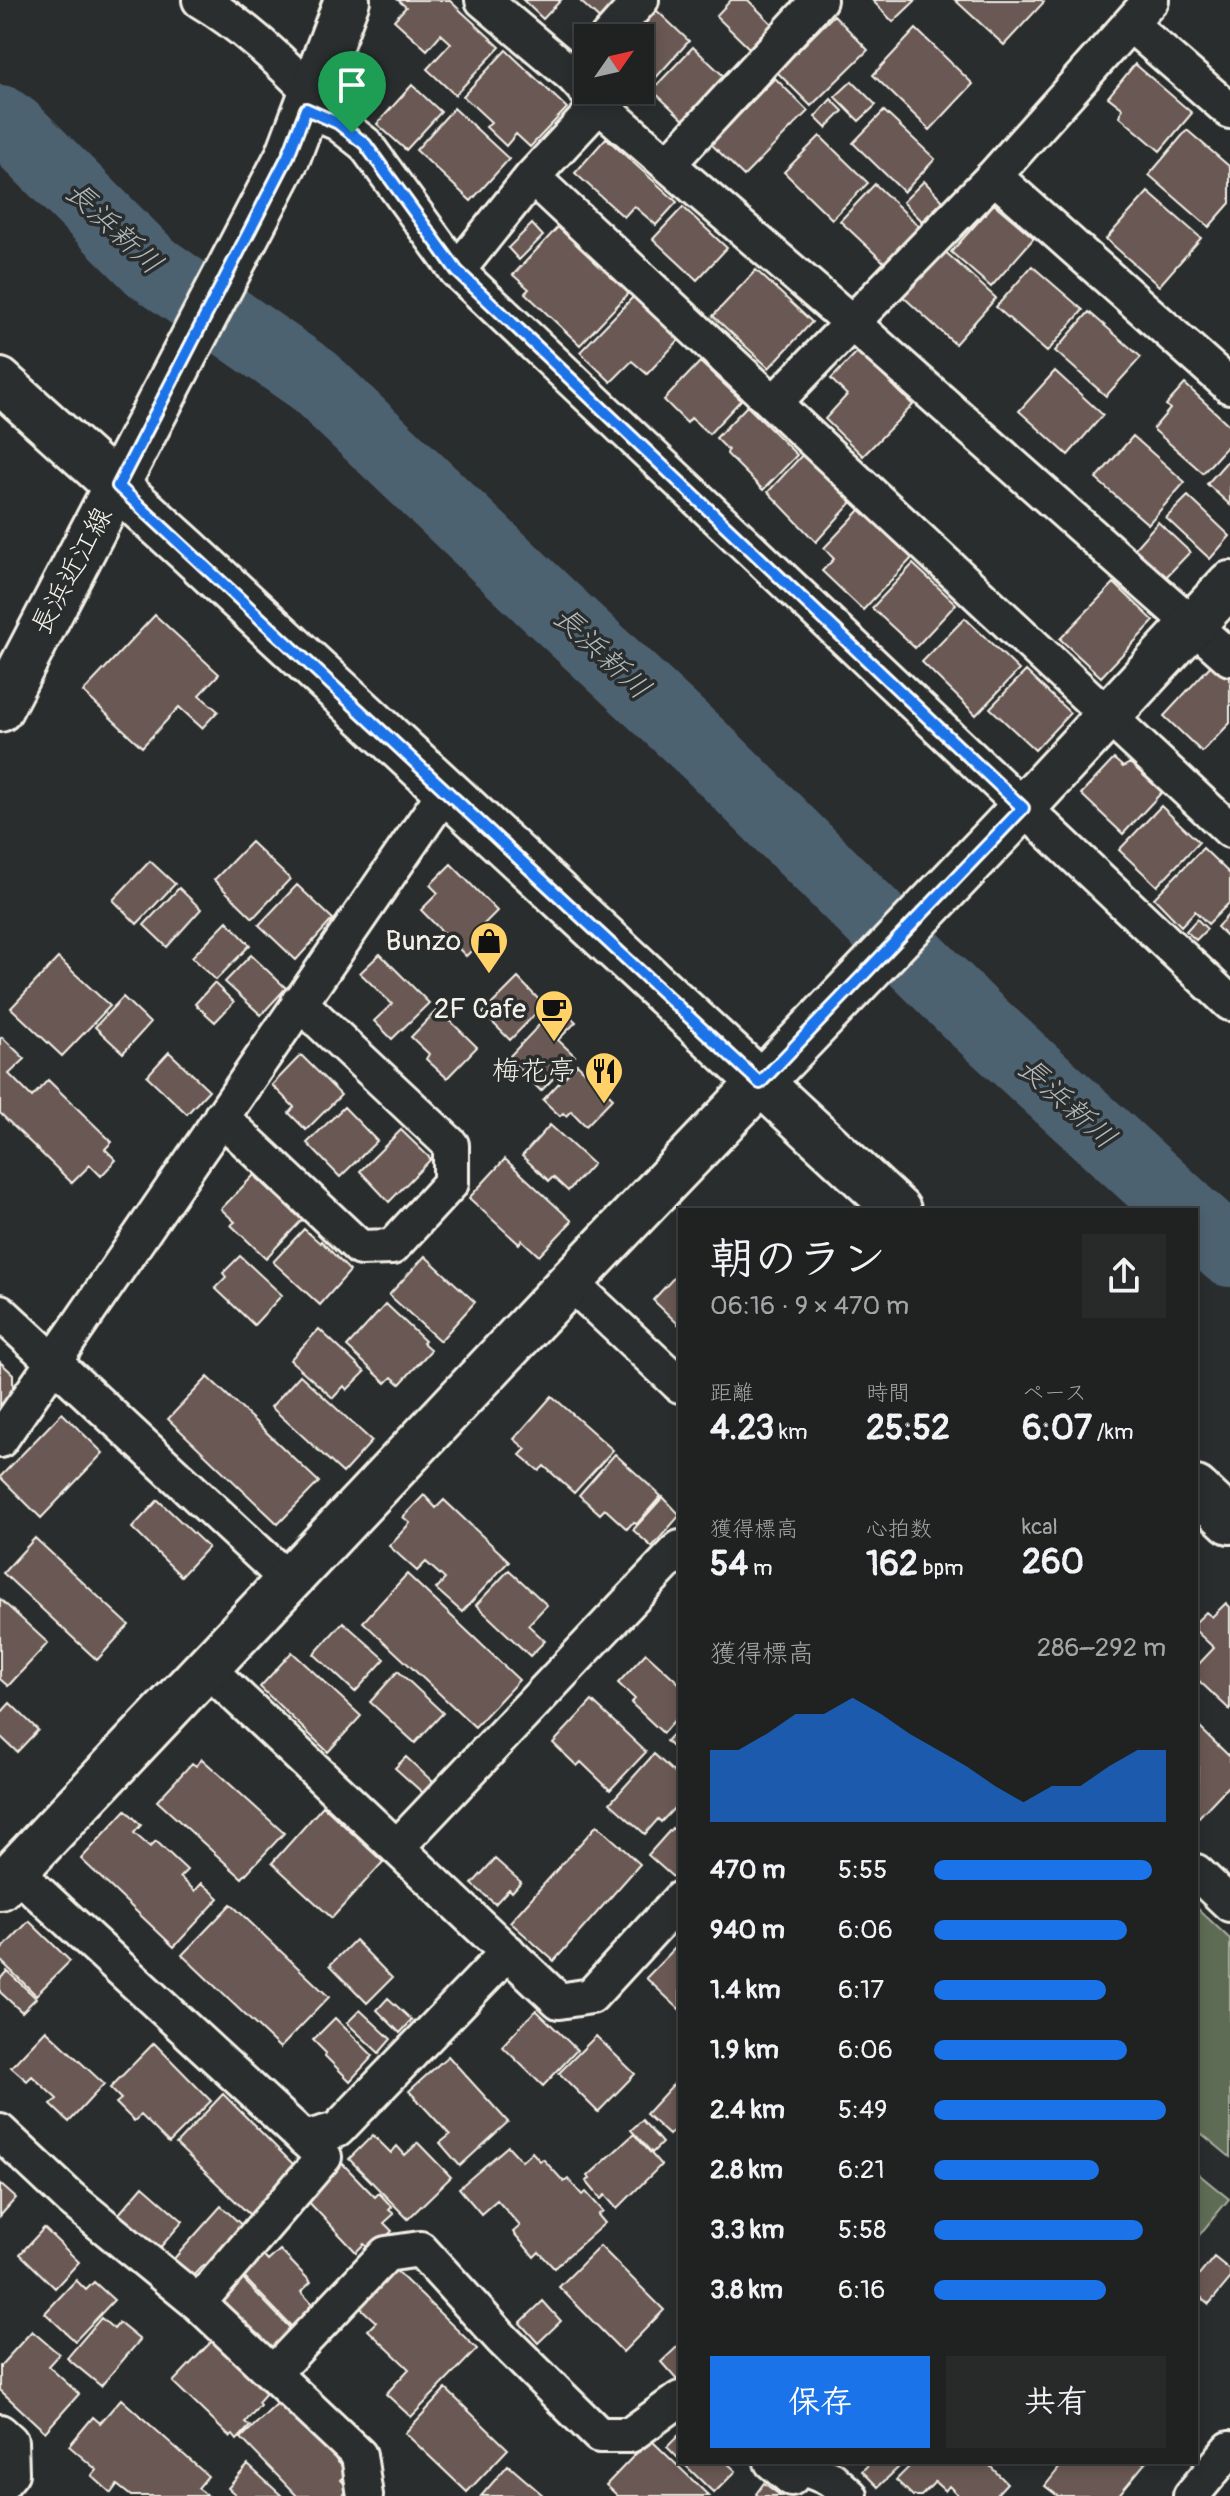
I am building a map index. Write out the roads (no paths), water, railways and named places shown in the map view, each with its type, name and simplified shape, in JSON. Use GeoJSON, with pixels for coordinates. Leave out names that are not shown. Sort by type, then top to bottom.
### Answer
{"type":"FeatureCollection","features":[{"type":"Feature","properties":{"kind":"street"},"geometry":{"type":"LineString","coordinates":[[200,0],[279,61],[309,101],[365,144],[457,271],[1013,818],[1230,1003]]}},
{"type":"Feature","properties":{"kind":"street","name":"長浜近江線"},"geometry":{"type":"LineString","coordinates":[[0,709],[288,156],[347,0]]}},
{"type":"Feature","properties":{"kind":"street"},"geometry":{"type":"LineString","coordinates":[[483,0],[574,63]]}},
{"type":"Feature","properties":{"kind":"street"},"geometry":{"type":"LineString","coordinates":[[620,24],[641,0]]}},
{"type":"Feature","properties":{"kind":"street"},"geometry":{"type":"LineString","coordinates":[[669,163],[819,0]]}},
{"type":"Feature","properties":{"kind":"street"},"geometry":{"type":"LineString","coordinates":[[774,403],[994,176],[1141,12],[1230,111]]}},
{"type":"Feature","properties":{"kind":"street"},"geometry":{"type":"LineString","coordinates":[[457,271],[532,177],[599,105],[852,323],[1230,658]]}},
{"type":"Feature","properties":{"kind":"street"},"geometry":{"type":"LineString","coordinates":[[994,176],[1230,386]]}},
{"type":"Feature","properties":{"kind":"street"},"geometry":{"type":"LineString","coordinates":[[532,177],[1230,830]]}},
{"type":"Feature","properties":{"kind":"street"},"geometry":{"type":"LineString","coordinates":[[0,381],[118,486],[896,1208]]}},
{"type":"Feature","properties":{"kind":"street"},"geometry":{"type":"LineString","coordinates":[[198,2303],[324,2157],[8,1879],[570,1282],[1013,818],[1230,584]]}},
{"type":"Feature","properties":{"kind":"street"},"geometry":{"type":"LineString","coordinates":[[0,1440],[445,792]]}},
{"type":"Feature","properties":{"kind":"street"},"geometry":{"type":"LineString","coordinates":[[221,1117],[360,1248],[392,1247],[451,1183],[451,1145],[299,1002]]}},
{"type":"Feature","properties":{"kind":"street"},"geometry":{"type":"LineString","coordinates":[[570,1282],[678,1383]]}},
{"type":"Feature","properties":{"kind":"street"},"geometry":{"type":"LineString","coordinates":[[0,1312],[290,1582]]}},
{"type":"Feature","properties":{"kind":"street"},"geometry":{"type":"LineString","coordinates":[[1198,1491],[1230,1521]]}},
{"type":"Feature","properties":{"kind":"street"},"geometry":{"type":"LineString","coordinates":[[397,1847],[678,1550]]}},
{"type":"Feature","properties":{"kind":"street"},"geometry":{"type":"LineString","coordinates":[[207,1668],[559,2001],[591,1996],[678,1901]]}},
{"type":"Feature","properties":{"kind":"street"},"geometry":{"type":"LineString","coordinates":[[1198,1874],[1230,1904]]}},
{"type":"Feature","properties":{"kind":"street"},"geometry":{"type":"LineString","coordinates":[[304,2139],[337,2130],[508,1952]]}},
{"type":"Feature","properties":{"kind":"street"},"geometry":{"type":"LineString","coordinates":[[0,2132],[71,2199],[198,2303],[359,2455],[365,2496]]}},
{"type":"Feature","properties":{"kind":"street"},"geometry":{"type":"LineString","coordinates":[[274,2372],[386,2254],[420,2249],[503,2340],[599,2435],[630,2435],[678,2400]]}},
{"type":"Feature","properties":{"kind":"street"},"geometry":{"type":"LineString","coordinates":[[0,2432],[10,2441],[11,2473],[0,2486]]}},
{"type":"Feature","properties":{"kind":"street"},"geometry":{"type":"LineString","coordinates":[[1191,2496],[1230,2449]]}},
{"type":"Feature","properties":{"kind":"street"},"geometry":{"type":"LineString","coordinates":[[779,2479],[801,2467],[831,2479],[850,2496]]}},
{"type":"Feature","properties":{"kind":"waterway","name":"長浜新川"},"geometry":{"type":"LineString","coordinates":[[0,120],[13,129],[151,267],[313,380],[712,757],[973,1017],[1182,1208]]}},
{"type":"Feature","properties":{"kind":"waterway","name":"長浜新川"},"geometry":{"type":"LineString","coordinates":[[1198,1223],[1230,1252]]}},
{"type":"Feature","properties":{"kind":"place","name":"Bunzo"},"geometry":{"type":"Point","coordinates":[489,975]}},
{"type":"Feature","properties":{"kind":"place","name":"2F Cafe"},"geometry":{"type":"Point","coordinates":[554,1043]}},
{"type":"Feature","properties":{"kind":"place","name":"梅花亭"},"geometry":{"type":"Point","coordinates":[604,1105]}}]}
